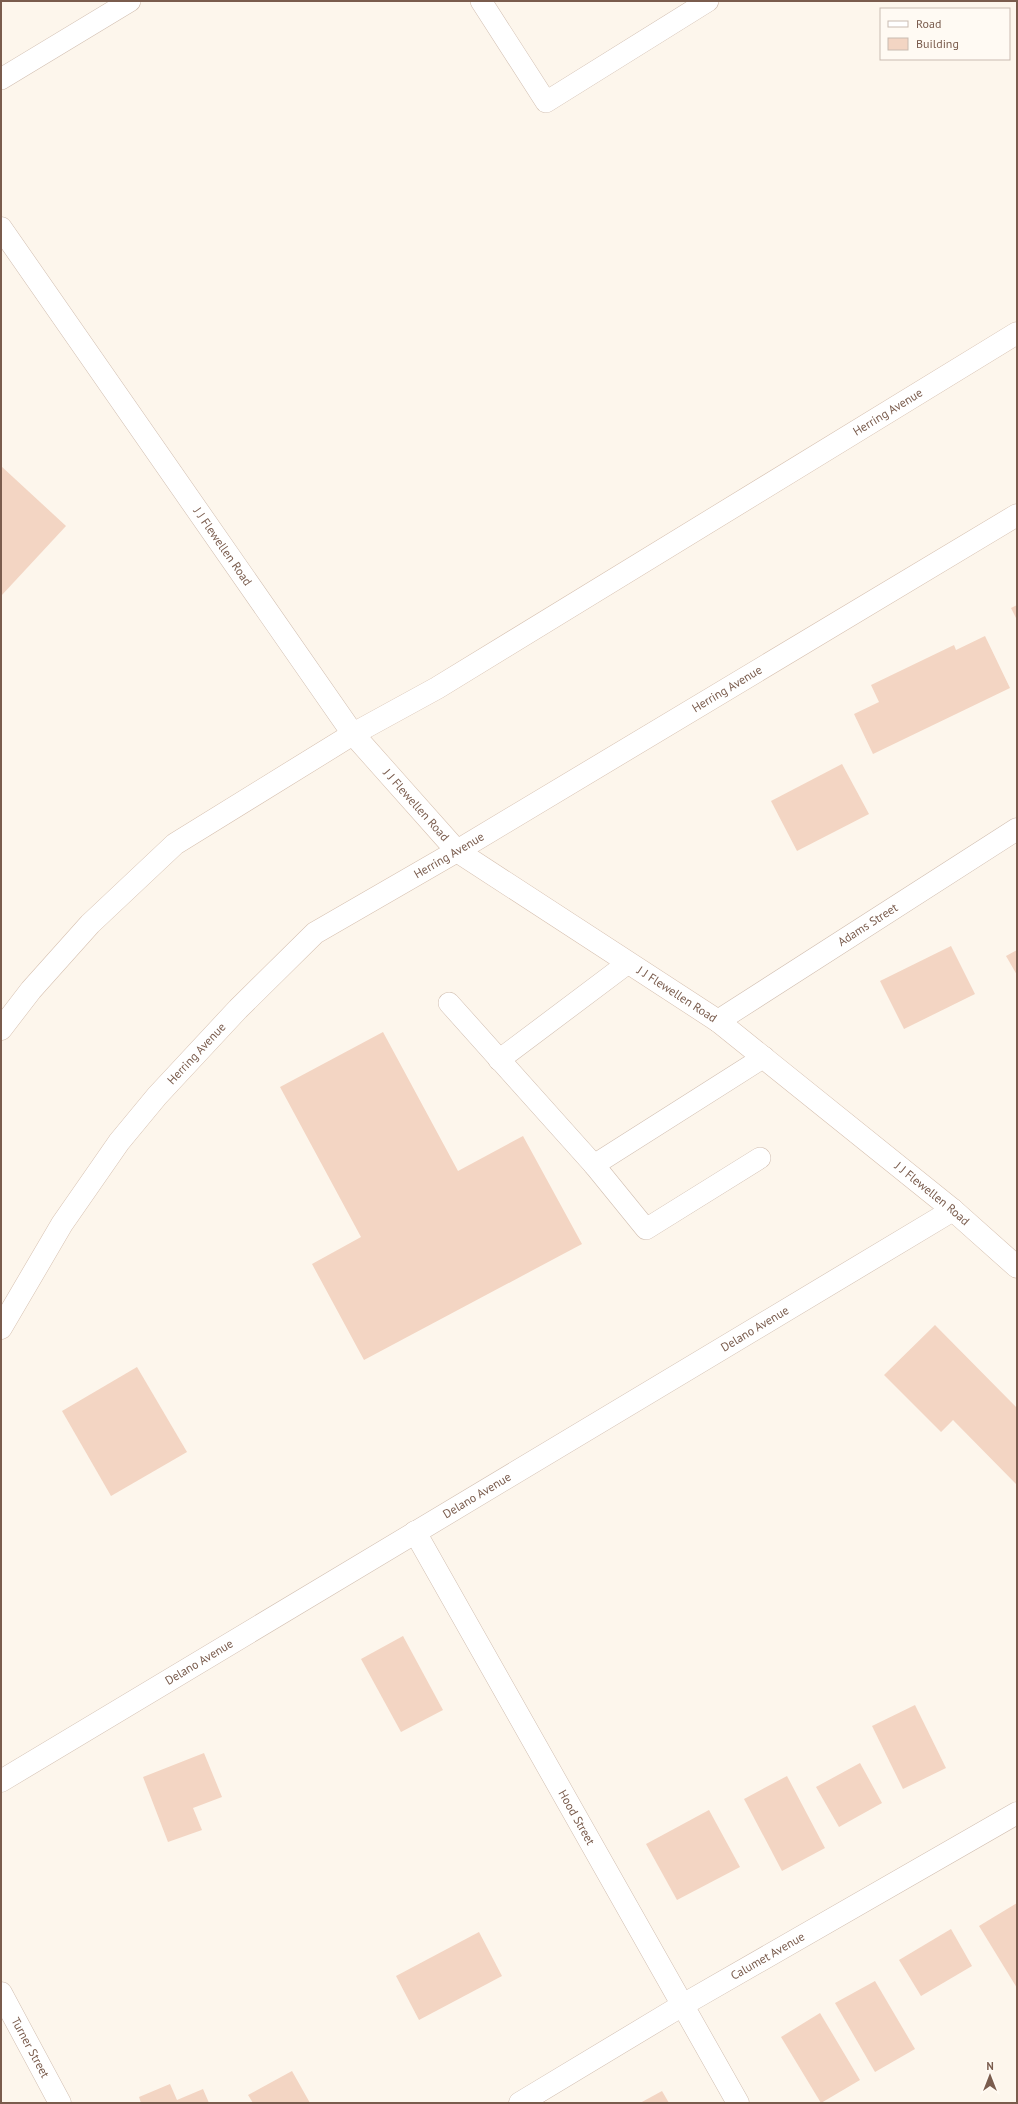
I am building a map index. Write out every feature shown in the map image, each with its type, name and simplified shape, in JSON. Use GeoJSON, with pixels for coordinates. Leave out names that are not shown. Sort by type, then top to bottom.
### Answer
{"type":"FeatureCollection","features":[{"type":"Feature","properties":{"kind":"street","name":"J J Flewellen Road"},"geometry":{"type":"LineString","coordinates":[[1,228],[353,734],[457,851],[718,1021],[953,1210],[1017,1267]]}},
{"type":"Feature","properties":{"kind":"street","name":"Herring Avenue"},"geometry":{"type":"LineString","coordinates":[[1,1029],[30,990],[90,924],[175,844],[353,734],[437,688],[1017,333]]}},
{"type":"Feature","properties":{"kind":"street","name":"Herring Avenue"},"geometry":{"type":"LineString","coordinates":[[1,1328],[62,1224],[119,1142],[156,1096],[238,1009],[315,933],[457,851],[1017,515]]}},
{"type":"Feature","properties":{"kind":"street","name":"Adams Street"},"geometry":{"type":"LineString","coordinates":[[718,1021],[1017,829]]}},
{"type":"Feature","properties":{"kind":"street","name":"Delano Avenue"},"geometry":{"type":"LineString","coordinates":[[1,1781],[953,1210]]}},
{"type":"Feature","properties":{"kind":"street","name":"Hood Street"},"geometry":{"type":"LineString","coordinates":[[415,1532],[681,2006],[738,2103]]}},
{"type":"Feature","properties":{"kind":"street","name":"Calumet Avenue"},"geometry":{"type":"LineString","coordinates":[[520,2103],[681,2006],[1017,1813]]}},
{"type":"Feature","properties":{"kind":"street","name":"Turner Street"},"geometry":{"type":"LineString","coordinates":[[1,1993],[60,2103]]}},
{"type":"Feature","properties":{"kind":"lane"},"geometry":{"type":"LineString","coordinates":[[1,79],[130,1]]}},
{"type":"Feature","properties":{"kind":"lane"},"geometry":{"type":"LineString","coordinates":[[481,1],[546,102],[708,1]]}},
{"type":"Feature","properties":{"kind":"lane"},"geometry":{"type":"LineString","coordinates":[[499,1060],[628,963]]}},
{"type":"Feature","properties":{"kind":"lane"},"geometry":{"type":"LineString","coordinates":[[449,1003],[594,1165],[646,1229],[760,1158]]}},
{"type":"Feature","properties":{"kind":"lane"},"geometry":{"type":"LineString","coordinates":[[594,1165],[764,1057]]}},
{"type":"Feature","properties":{"kind":"building"},"geometry":{"type":"Polygon","coordinates":[[[1,466],[66,526],[1,596],[1,466]]]}},
{"type":"Feature","properties":{"kind":"building"},"geometry":{"type":"Polygon","coordinates":[[[1017,605],[1017,620],[1011,608],[1017,605]]]}},
{"type":"Feature","properties":{"kind":"building"},"geometry":{"type":"Polygon","coordinates":[[[985,636],[1010,688],[873,754],[854,714],[879,702],[871,685],[954,645],[956,650],[985,636]]]}},
{"type":"Feature","properties":{"kind":"building"},"geometry":{"type":"Polygon","coordinates":[[[842,764],[869,814],[797,851],[771,801],[842,764]]]}},
{"type":"Feature","properties":{"kind":"building"},"geometry":{"type":"Polygon","coordinates":[[[951,946],[975,994],[904,1029],[880,981],[951,946]]]}},
{"type":"Feature","properties":{"kind":"building"},"geometry":{"type":"Polygon","coordinates":[[[1017,950],[1017,975],[1006,956],[1017,950]]]}},
{"type":"Feature","properties":{"kind":"building"},"geometry":{"type":"Polygon","coordinates":[[[383,1032],[458,1171],[523,1136],[582,1244],[364,1360],[312,1264],[361,1237],[280,1087],[383,1032]]]}},
{"type":"Feature","properties":{"kind":"building"},"geometry":{"type":"Polygon","coordinates":[[[935,1325],[1017,1408],[1017,1485],[953,1420],[941,1432],[884,1375],[935,1325]]]}},
{"type":"Feature","properties":{"kind":"building"},"geometry":{"type":"Polygon","coordinates":[[[137,1367],[187,1452],[111,1496],[62,1411],[137,1367]]]}},
{"type":"Feature","properties":{"kind":"building"},"geometry":{"type":"Polygon","coordinates":[[[403,1636],[443,1710],[401,1732],[361,1659],[403,1636]]]}},
{"type":"Feature","properties":{"kind":"building"},"geometry":{"type":"Polygon","coordinates":[[[915,1705],[946,1768],[903,1789],[872,1726],[915,1705]]]}},
{"type":"Feature","properties":{"kind":"building"},"geometry":{"type":"Polygon","coordinates":[[[204,1753],[222,1797],[193,1808],[202,1830],[168,1842],[143,1777],[204,1753]]]}},
{"type":"Feature","properties":{"kind":"building"},"geometry":{"type":"Polygon","coordinates":[[[860,1763],[882,1803],[839,1827],[816,1787],[860,1763]]]}},
{"type":"Feature","properties":{"kind":"building"},"geometry":{"type":"Polygon","coordinates":[[[787,1776],[825,1848],[782,1871],[744,1799],[787,1776]]]}},
{"type":"Feature","properties":{"kind":"building"},"geometry":{"type":"Polygon","coordinates":[[[709,1810],[740,1867],[677,1900],[646,1844],[709,1810]]]}},
{"type":"Feature","properties":{"kind":"building"},"geometry":{"type":"Polygon","coordinates":[[[1017,1903],[1017,1988],[979,1926],[1017,1903]]]}},
{"type":"Feature","properties":{"kind":"building"},"geometry":{"type":"Polygon","coordinates":[[[951,1929],[972,1966],[921,1996],[899,1960],[951,1929]]]}},
{"type":"Feature","properties":{"kind":"building"},"geometry":{"type":"Polygon","coordinates":[[[479,1932],[502,1976],[419,2020],[396,1976],[479,1932]]]}},
{"type":"Feature","properties":{"kind":"building"},"geometry":{"type":"Polygon","coordinates":[[[875,1981],[915,2049],[875,2072],[835,2003],[875,1981]]]}},
{"type":"Feature","properties":{"kind":"building"},"geometry":{"type":"Polygon","coordinates":[[[820,2013],[860,2080],[821,2103],[781,2037],[820,2013]]]}},
{"type":"Feature","properties":{"kind":"building"},"geometry":{"type":"Polygon","coordinates":[[[292,2071],[310,2103],[253,2103],[248,2095],[292,2071]]]}},
{"type":"Feature","properties":{"kind":"building"},"geometry":{"type":"Polygon","coordinates":[[[170,2084],[177,2100],[203,2089],[209,2103],[141,2103],[139,2097],[170,2084]]]}},
{"type":"Feature","properties":{"kind":"building"},"geometry":{"type":"Polygon","coordinates":[[[662,2091],[669,2103],[640,2103],[662,2091]]]}}]}
